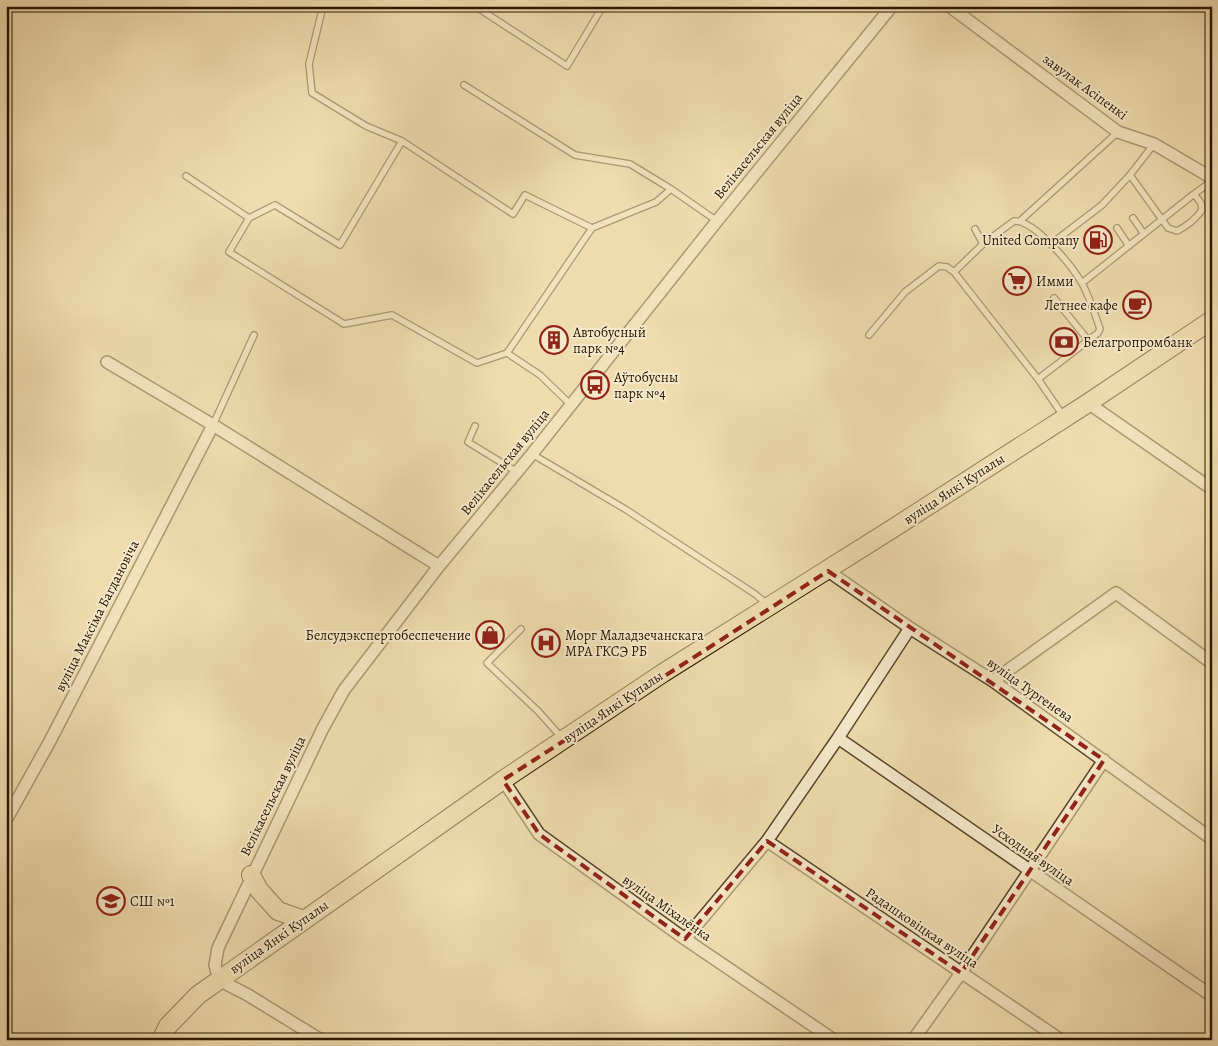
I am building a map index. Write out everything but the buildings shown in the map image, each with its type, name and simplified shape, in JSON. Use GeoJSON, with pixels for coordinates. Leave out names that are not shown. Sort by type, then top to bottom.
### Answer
{"type":"FeatureCollection","features":[{"type":"Feature","properties":{"kind":"main road","name":"вуліца Янкі Купалы"},"geometry":{"type":"LineString","coordinates":[[161,1040],[168,1026],[198,995],[503,780],[663,673],[828,570],[1064,417],[1088,404],[1211,321]]}},
{"type":"Feature","properties":{"kind":"main road"},"geometry":{"type":"LineString","coordinates":[[251,876],[259,890],[278,911],[304,920]]}},
{"type":"Feature","properties":{"kind":"street","name":"Велікасельская вуліца"},"geometry":{"type":"LineString","coordinates":[[219,980],[215,965],[218,948],[323,728],[344,690],[440,566],[892,6]]}},
{"type":"Feature","properties":{"kind":"street","name":"завулак Асіпенкі"},"geometry":{"type":"LineString","coordinates":[[949,6],[1118,132],[1154,144],[1212,180]]}},
{"type":"Feature","properties":{"kind":"street"},"geometry":{"type":"LineString","coordinates":[[107,362],[213,425],[440,566]]}},
{"type":"Feature","properties":{"kind":"street"},"geometry":{"type":"LineString","coordinates":[[1088,404],[1212,489]]}},
{"type":"Feature","properties":{"kind":"street","name":"вуліца Максіма Багдановіча"},"geometry":{"type":"LineString","coordinates":[[6,820],[50,741],[213,425]]}},
{"type":"Feature","properties":{"kind":"street","name":"вуліца Тургенева"},"geometry":{"type":"LineString","coordinates":[[828,570],[910,628],[994,681],[1212,839]]}},
{"type":"Feature","properties":{"kind":"street"},"geometry":{"type":"LineString","coordinates":[[994,681],[1116,593],[1212,663]]}},
{"type":"Feature","properties":{"kind":"street"},"geometry":{"type":"LineString","coordinates":[[685,939],[768,841],[910,628]]}},
{"type":"Feature","properties":{"kind":"street","name":"Усходняя вуліца"},"geometry":{"type":"LineString","coordinates":[[838,738],[1212,996]]}},
{"type":"Feature","properties":{"kind":"street"},"geometry":{"type":"LineString","coordinates":[[913,1040],[961,973],[1104,760]]}},
{"type":"Feature","properties":{"kind":"street","name":"вуліца Міхалёнка"},"geometry":{"type":"LineString","coordinates":[[503,780],[539,834],[685,939],[834,1040]]}},
{"type":"Feature","properties":{"kind":"street","name":"Радашковіцкая вуліца"},"geometry":{"type":"LineString","coordinates":[[768,841],[1061,1040]]}},
{"type":"Feature","properties":{"kind":"street"},"geometry":{"type":"LineString","coordinates":[[219,980],[248,995],[321,1040]]}},
{"type":"Feature","properties":{"kind":"lane"},"geometry":{"type":"LineString","coordinates":[[323,6],[310,64],[312,93],[366,126],[402,141],[513,214],[525,195],[592,228]]}},
{"type":"Feature","properties":{"kind":"lane"},"geometry":{"type":"LineString","coordinates":[[481,10],[567,66],[603,6]]}},
{"type":"Feature","properties":{"kind":"lane"},"geometry":{"type":"LineString","coordinates":[[464,85],[575,155],[630,164],[671,189],[717,221]]}},
{"type":"Feature","properties":{"kind":"lane"},"geometry":{"type":"LineString","coordinates":[[1020,221],[1118,132]]}},
{"type":"Feature","properties":{"kind":"lane"},"geometry":{"type":"LineString","coordinates":[[402,141],[340,245],[275,205],[249,218],[229,252],[344,324],[392,315],[477,363],[507,354],[592,228],[656,202],[671,189]]}},
{"type":"Feature","properties":{"kind":"lane"},"geometry":{"type":"LineString","coordinates":[[1052,244],[1104,207],[1154,144]]}},
{"type":"Feature","properties":{"kind":"lane"},"geometry":{"type":"LineString","coordinates":[[1130,174],[1168,228],[1177,231],[1196,218],[1202,210],[1201,202],[1194,194]]}},
{"type":"Feature","properties":{"kind":"lane"},"geometry":{"type":"LineString","coordinates":[[186,176],[249,218]]}},
{"type":"Feature","properties":{"kind":"lane"},"geometry":{"type":"LineString","coordinates":[[1082,284],[1212,180]]}},
{"type":"Feature","properties":{"kind":"lane"},"geometry":{"type":"LineString","coordinates":[[1115,191],[1120,198]]}},
{"type":"Feature","properties":{"kind":"lane"},"geometry":{"type":"LineString","coordinates":[[1133,218],[1144,234]]}},
{"type":"Feature","properties":{"kind":"lane"},"geometry":{"type":"LineString","coordinates":[[954,272],[984,244],[1014,221],[1020,221],[1029,226],[1052,244],[1082,284],[1100,329],[1038,379]]}},
{"type":"Feature","properties":{"kind":"lane"},"geometry":{"type":"LineString","coordinates":[[1118,228],[1129,246]]}},
{"type":"Feature","properties":{"kind":"lane"},"geometry":{"type":"LineString","coordinates":[[975,229],[984,244]]}},
{"type":"Feature","properties":{"kind":"lane"},"geometry":{"type":"LineString","coordinates":[[869,335],[905,292],[939,266],[947,267],[954,272],[1038,379],[1064,417]]}},
{"type":"Feature","properties":{"kind":"lane"},"geometry":{"type":"LineString","coordinates":[[1054,298],[1088,340]]}},
{"type":"Feature","properties":{"kind":"lane"},"geometry":{"type":"LineString","coordinates":[[213,425],[254,335]]}},
{"type":"Feature","properties":{"kind":"lane"},"geometry":{"type":"LineString","coordinates":[[507,354],[540,375],[571,405]]}},
{"type":"Feature","properties":{"kind":"lane"},"geometry":{"type":"LineString","coordinates":[[476,426],[468,442],[516,472]]}},
{"type":"Feature","properties":{"kind":"lane"},"geometry":{"type":"LineString","coordinates":[[532,454],[624,509],[755,594],[770,607]]}},
{"type":"Feature","properties":{"kind":"lane"},"geometry":{"type":"LineString","coordinates":[[521,629],[487,663],[538,711],[563,740]]}},
{"type":"Feature","properties":{"kind":"highlighted area"},"geometry":{"type":"Polygon","coordinates":[[[828,571],[1104,760],[961,973],[767,841],[685,939],[539,834],[503,780],[828,571]]]}},
{"type":"Feature","properties":{"kind":"place","name":"United Company"},"geometry":{"type":"Point","coordinates":[1098,240]}},
{"type":"Feature","properties":{"kind":"place","name":"Имми"},"geometry":{"type":"Point","coordinates":[1017,281]}},
{"type":"Feature","properties":{"kind":"place","name":"Летнее кафе"},"geometry":{"type":"Point","coordinates":[1137,305]}},
{"type":"Feature","properties":{"kind":"place","name":"Автобусный парк №4"},"geometry":{"type":"Point","coordinates":[554,340]}},
{"type":"Feature","properties":{"kind":"place","name":"Белагропромбанк"},"geometry":{"type":"Point","coordinates":[1064,342]}},
{"type":"Feature","properties":{"kind":"place","name":"Аўтобусны парк №4"},"geometry":{"type":"Point","coordinates":[595,385]}},
{"type":"Feature","properties":{"kind":"place","name":"Белсудэкспертобеспечение"},"geometry":{"type":"Point","coordinates":[490,635]}},
{"type":"Feature","properties":{"kind":"place","name":"Морг Маладзечанскага МРА ГКСЭ РБ"},"geometry":{"type":"Point","coordinates":[546,643]}},
{"type":"Feature","properties":{"kind":"place","name":"СШ №1"},"geometry":{"type":"Point","coordinates":[111,901]}}]}
